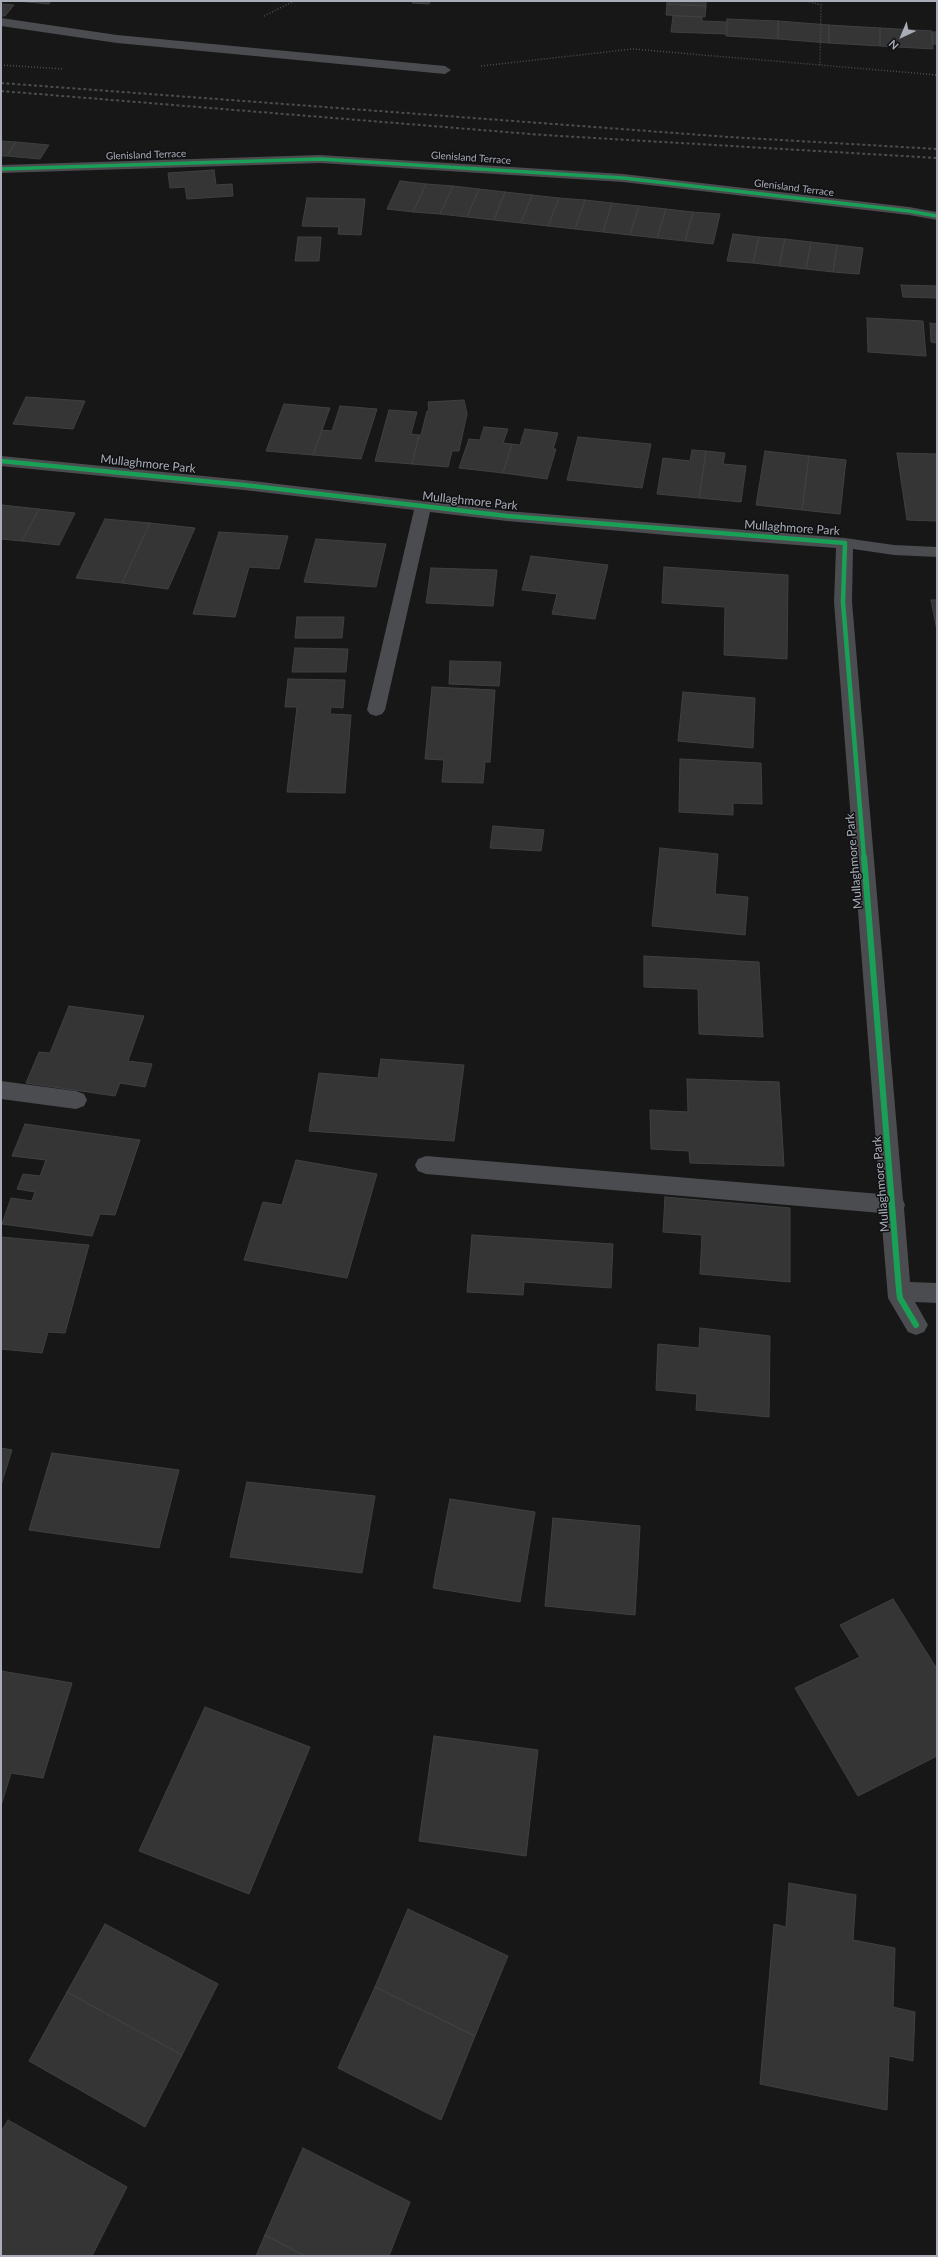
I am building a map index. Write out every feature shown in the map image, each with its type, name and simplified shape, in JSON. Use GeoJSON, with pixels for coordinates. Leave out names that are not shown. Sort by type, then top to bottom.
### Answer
{"type":"FeatureCollection","features":[{"type":"Feature","properties":{"kind":"street"},"geometry":{"type":"LineString","coordinates":[[1,22],[117,39],[445,70]]}},
{"type":"Feature","properties":{"kind":"street","name":"Glenisland Terrace"},"geometry":{"type":"LineString","coordinates":[[1,169],[320,159],[623,178],[909,211],[937,216]]}},
{"type":"Feature","properties":{"kind":"street","name":"Mullaghmore Park"},"geometry":{"type":"LineString","coordinates":[[1,461],[244,485],[423,506],[678,531],[845,543],[894,550],[937,552]]}},
{"type":"Feature","properties":{"kind":"street"},"geometry":{"type":"LineString","coordinates":[[376,710],[423,506]]}},
{"type":"Feature","properties":{"kind":"street","name":"Mullaghmore Park"},"geometry":{"type":"LineString","coordinates":[[845,543],[843,602],[894,1205],[899,1291],[900,1298],[916,1325]]}},
{"type":"Feature","properties":{"kind":"street"},"geometry":{"type":"LineString","coordinates":[[1,1090],[76,1100]]}},
{"type":"Feature","properties":{"kind":"street"},"geometry":{"type":"LineString","coordinates":[[426,1165],[894,1205]]}},
{"type":"Feature","properties":{"kind":"street"},"geometry":{"type":"LineString","coordinates":[[899,1291],[937,1293]]}},
{"type":"Feature","properties":{"kind":"path"},"geometry":{"type":"LineString","coordinates":[[806,1],[821,5],[820,65]]}},
{"type":"Feature","properties":{"kind":"path"},"geometry":{"type":"LineString","coordinates":[[445,70],[633,49],[937,75]]}},
{"type":"Feature","properties":{"kind":"building"},"geometry":{"type":"Polygon","coordinates":[[[16,1],[51,1],[49,4],[16,1]]]}},
{"type":"Feature","properties":{"kind":"building"},"geometry":{"type":"Polygon","coordinates":[[[413,1],[430,1],[429,4],[412,3],[413,1]]]}},
{"type":"Feature","properties":{"kind":"building"},"geometry":{"type":"Polygon","coordinates":[[[667,1],[706,1],[706,6],[667,4],[667,1]]]}},
{"type":"Feature","properties":{"kind":"building"},"geometry":{"type":"Polygon","coordinates":[[[1,4],[14,5],[5,16],[1,16],[1,4]]]}},
{"type":"Feature","properties":{"kind":"building"},"geometry":{"type":"Polygon","coordinates":[[[667,4],[706,6],[705,17],[666,15],[667,4]]]}},
{"type":"Feature","properties":{"kind":"building"},"geometry":{"type":"Polygon","coordinates":[[[673,16],[702,17],[702,21],[727,22],[727,34],[671,32],[673,16]]]}},
{"type":"Feature","properties":{"kind":"building"},"geometry":{"type":"Polygon","coordinates":[[[727,19],[778,21],[778,39],[726,36],[727,19]]]}},
{"type":"Feature","properties":{"kind":"building"},"geometry":{"type":"Polygon","coordinates":[[[778,21],[829,25],[829,43],[778,39],[778,21]]]}},
{"type":"Feature","properties":{"kind":"building"},"geometry":{"type":"Polygon","coordinates":[[[829,25],[880,28],[880,46],[829,43],[829,25]]]}},
{"type":"Feature","properties":{"kind":"building"},"geometry":{"type":"Polygon","coordinates":[[[880,28],[932,31],[933,49],[880,46],[880,28]]]}},
{"type":"Feature","properties":{"kind":"building"},"geometry":{"type":"Polygon","coordinates":[[[932,32],[937,32],[937,44],[932,44],[932,32]]]}},
{"type":"Feature","properties":{"kind":"building"},"geometry":{"type":"Polygon","coordinates":[[[1,141],[16,142],[7,156],[1,156],[1,141]]]}},
{"type":"Feature","properties":{"kind":"building"},"geometry":{"type":"Polygon","coordinates":[[[16,142],[49,145],[40,159],[7,156],[16,142]]]}},
{"type":"Feature","properties":{"kind":"building"},"geometry":{"type":"Polygon","coordinates":[[[214,170],[216,185],[232,184],[233,196],[187,199],[185,187],[170,188],[168,173],[214,170]]]}},
{"type":"Feature","properties":{"kind":"building"},"geometry":{"type":"Polygon","coordinates":[[[400,181],[426,184],[413,212],[387,209],[400,181]]]}},
{"type":"Feature","properties":{"kind":"building"},"geometry":{"type":"Polygon","coordinates":[[[426,184],[453,186],[440,214],[413,212],[426,184]]]}},
{"type":"Feature","properties":{"kind":"building"},"geometry":{"type":"Polygon","coordinates":[[[453,186],[479,189],[467,217],[440,214],[453,186]]]}},
{"type":"Feature","properties":{"kind":"building"},"geometry":{"type":"Polygon","coordinates":[[[479,189],[505,192],[494,220],[467,217],[479,189]]]}},
{"type":"Feature","properties":{"kind":"building"},"geometry":{"type":"Polygon","coordinates":[[[505,192],[532,195],[521,223],[494,220],[505,192]]]}},
{"type":"Feature","properties":{"kind":"building"},"geometry":{"type":"Polygon","coordinates":[[[532,195],[559,198],[548,226],[521,223],[532,195]]]}},
{"type":"Feature","properties":{"kind":"building"},"geometry":{"type":"Polygon","coordinates":[[[307,198],[365,199],[361,235],[338,234],[339,227],[302,226],[307,198]]]}},
{"type":"Feature","properties":{"kind":"building"},"geometry":{"type":"Polygon","coordinates":[[[559,198],[585,200],[575,229],[548,226],[559,198]]]}},
{"type":"Feature","properties":{"kind":"building"},"geometry":{"type":"Polygon","coordinates":[[[585,200],[612,203],[603,232],[575,229],[585,200]]]}},
{"type":"Feature","properties":{"kind":"building"},"geometry":{"type":"Polygon","coordinates":[[[612,203],[639,206],[630,235],[603,232],[612,203]]]}},
{"type":"Feature","properties":{"kind":"building"},"geometry":{"type":"Polygon","coordinates":[[[639,206],[666,209],[657,238],[630,235],[639,206]]]}},
{"type":"Feature","properties":{"kind":"building"},"geometry":{"type":"Polygon","coordinates":[[[666,209],[693,212],[685,241],[657,238],[666,209]]]}},
{"type":"Feature","properties":{"kind":"building"},"geometry":{"type":"Polygon","coordinates":[[[693,212],[720,214],[713,244],[685,241],[693,212]]]}},
{"type":"Feature","properties":{"kind":"building"},"geometry":{"type":"Polygon","coordinates":[[[733,234],[759,237],[753,263],[727,261],[733,234]]]}},
{"type":"Feature","properties":{"kind":"building"},"geometry":{"type":"Polygon","coordinates":[[[298,237],[321,237],[319,261],[295,261],[298,237]]]}},
{"type":"Feature","properties":{"kind":"building"},"geometry":{"type":"Polygon","coordinates":[[[759,237],[785,239],[779,266],[753,263],[759,237]]]}},
{"type":"Feature","properties":{"kind":"building"},"geometry":{"type":"Polygon","coordinates":[[[785,239],[811,242],[806,269],[779,266],[785,239]]]}},
{"type":"Feature","properties":{"kind":"building"},"geometry":{"type":"Polygon","coordinates":[[[811,242],[837,245],[833,272],[806,269],[811,242]]]}},
{"type":"Feature","properties":{"kind":"building"},"geometry":{"type":"Polygon","coordinates":[[[837,245],[863,248],[859,274],[833,272],[837,245]]]}},
{"type":"Feature","properties":{"kind":"building"},"geometry":{"type":"Polygon","coordinates":[[[901,285],[937,286],[937,298],[903,297],[901,285]]]}},
{"type":"Feature","properties":{"kind":"building"},"geometry":{"type":"Polygon","coordinates":[[[867,318],[923,321],[926,356],[868,352],[867,318]]]}},
{"type":"Feature","properties":{"kind":"building"},"geometry":{"type":"Polygon","coordinates":[[[930,323],[937,324],[937,343],[931,342],[930,323]]]}},
{"type":"Feature","properties":{"kind":"building"},"geometry":{"type":"Polygon","coordinates":[[[26,397],[85,401],[73,429],[13,424],[26,397]]]}},
{"type":"Feature","properties":{"kind":"building"},"geometry":{"type":"Polygon","coordinates":[[[464,400],[467,414],[459,451],[452,451],[448,467],[412,464],[419,435],[421,435],[427,411],[429,411],[428,402],[464,400]]]}},
{"type":"Feature","properties":{"kind":"building"},"geometry":{"type":"Polygon","coordinates":[[[284,404],[330,408],[313,455],[266,451],[284,404]]]}},
{"type":"Feature","properties":{"kind":"building"},"geometry":{"type":"Polygon","coordinates":[[[340,406],[377,409],[361,459],[313,455],[322,430],[332,431],[340,406]]]}},
{"type":"Feature","properties":{"kind":"building"},"geometry":{"type":"Polygon","coordinates":[[[389,410],[417,412],[411,434],[419,435],[412,464],[375,461],[389,410]]]}},
{"type":"Feature","properties":{"kind":"building"},"geometry":{"type":"Polygon","coordinates":[[[484,427],[508,429],[503,443],[512,444],[503,473],[459,468],[469,439],[480,440],[484,427]]]}},
{"type":"Feature","properties":{"kind":"building"},"geometry":{"type":"Polygon","coordinates":[[[525,429],[558,433],[553,449],[556,449],[547,479],[503,473],[512,444],[520,445],[525,429]]]}},
{"type":"Feature","properties":{"kind":"building"},"geometry":{"type":"Polygon","coordinates":[[[578,437],[651,444],[642,488],[567,480],[578,437]]]}},
{"type":"Feature","properties":{"kind":"building"},"geometry":{"type":"Polygon","coordinates":[[[692,450],[706,451],[699,498],[657,494],[663,458],[690,461],[692,450]]]}},
{"type":"Feature","properties":{"kind":"building"},"geometry":{"type":"Polygon","coordinates":[[[706,451],[725,453],[723,464],[746,466],[741,502],[699,498],[706,451]]]}},
{"type":"Feature","properties":{"kind":"building"},"geometry":{"type":"Polygon","coordinates":[[[765,451],[809,456],[802,510],[756,505],[765,451]]]}},
{"type":"Feature","properties":{"kind":"building"},"geometry":{"type":"Polygon","coordinates":[[[897,453],[937,454],[937,521],[907,520],[897,453]]]}},
{"type":"Feature","properties":{"kind":"building"},"geometry":{"type":"Polygon","coordinates":[[[809,456],[846,460],[840,514],[802,510],[809,456]]]}},
{"type":"Feature","properties":{"kind":"building"},"geometry":{"type":"Polygon","coordinates":[[[2,505],[39,509],[22,541],[1,539],[2,505]]]}},
{"type":"Feature","properties":{"kind":"building"},"geometry":{"type":"Polygon","coordinates":[[[39,509],[75,513],[59,545],[22,541],[39,509]]]}},
{"type":"Feature","properties":{"kind":"building"},"geometry":{"type":"Polygon","coordinates":[[[105,519],[150,523],[122,583],[76,578],[105,519]]]}},
{"type":"Feature","properties":{"kind":"building"},"geometry":{"type":"Polygon","coordinates":[[[150,523],[195,528],[168,589],[122,583],[150,523]]]}},
{"type":"Feature","properties":{"kind":"building"},"geometry":{"type":"Polygon","coordinates":[[[219,532],[288,536],[279,569],[249,567],[235,617],[193,614],[219,532]]]}},
{"type":"Feature","properties":{"kind":"building"},"geometry":{"type":"Polygon","coordinates":[[[316,539],[386,544],[376,587],[304,582],[316,539]]]}},
{"type":"Feature","properties":{"kind":"building"},"geometry":{"type":"Polygon","coordinates":[[[531,556],[608,565],[595,619],[552,614],[557,594],[522,590],[531,556]]]}},
{"type":"Feature","properties":{"kind":"building"},"geometry":{"type":"Polygon","coordinates":[[[664,567],[788,575],[787,659],[724,655],[725,607],[662,603],[664,567]]]}},
{"type":"Feature","properties":{"kind":"building"},"geometry":{"type":"Polygon","coordinates":[[[431,568],[497,570],[493,606],[426,603],[431,568]]]}},
{"type":"Feature","properties":{"kind":"building"},"geometry":{"type":"Polygon","coordinates":[[[931,600],[937,600],[937,631],[931,600]]]}},
{"type":"Feature","properties":{"kind":"building"},"geometry":{"type":"Polygon","coordinates":[[[297,617],[344,617],[342,638],[295,638],[297,617]]]}},
{"type":"Feature","properties":{"kind":"building"},"geometry":{"type":"Polygon","coordinates":[[[295,648],[348,649],[346,672],[292,672],[295,648]]]}},
{"type":"Feature","properties":{"kind":"building"},"geometry":{"type":"Polygon","coordinates":[[[450,661],[501,662],[499,686],[449,684],[450,661]]]}},
{"type":"Feature","properties":{"kind":"building"},"geometry":{"type":"Polygon","coordinates":[[[288,679],[345,680],[343,708],[331,707],[330,714],[351,715],[345,793],[287,792],[297,707],[285,707],[288,679]]]}},
{"type":"Feature","properties":{"kind":"building"},"geometry":{"type":"Polygon","coordinates":[[[432,687],[495,690],[490,762],[485,762],[483,783],[442,782],[444,760],[425,759],[432,687]]]}},
{"type":"Feature","properties":{"kind":"building"},"geometry":{"type":"Polygon","coordinates":[[[683,692],[755,698],[753,748],[678,741],[683,692]]]}},
{"type":"Feature","properties":{"kind":"building"},"geometry":{"type":"Polygon","coordinates":[[[680,759],[761,763],[762,804],[733,803],[733,815],[679,812],[680,759]]]}},
{"type":"Feature","properties":{"kind":"building"},"geometry":{"type":"Polygon","coordinates":[[[493,826],[544,830],[541,851],[490,848],[493,826]]]}},
{"type":"Feature","properties":{"kind":"building"},"geometry":{"type":"Polygon","coordinates":[[[660,848],[718,854],[715,894],[748,897],[745,935],[652,926],[660,848]]]}},
{"type":"Feature","properties":{"kind":"building"},"geometry":{"type":"Polygon","coordinates":[[[644,956],[759,962],[763,1037],[699,1034],[698,989],[644,987],[644,956]]]}},
{"type":"Feature","properties":{"kind":"building"},"geometry":{"type":"Polygon","coordinates":[[[69,1006],[144,1016],[128,1061],[152,1064],[145,1087],[120,1083],[115,1096],[26,1083],[39,1052],[50,1053],[69,1006]]]}},
{"type":"Feature","properties":{"kind":"building"},"geometry":{"type":"Polygon","coordinates":[[[381,1059],[464,1065],[454,1141],[309,1131],[319,1073],[378,1078],[381,1059]]]}},
{"type":"Feature","properties":{"kind":"building"},"geometry":{"type":"Polygon","coordinates":[[[687,1079],[779,1082],[784,1166],[690,1163],[689,1151],[651,1149],[650,1110],[688,1112],[687,1079]]]}},
{"type":"Feature","properties":{"kind":"building"},"geometry":{"type":"Polygon","coordinates":[[[25,1124],[140,1140],[115,1215],[100,1214],[92,1236],[2,1224],[11,1198],[32,1201],[35,1192],[17,1189],[23,1174],[40,1176],[46,1160],[12,1156],[25,1124]]]}},
{"type":"Feature","properties":{"kind":"building"},"geometry":{"type":"Polygon","coordinates":[[[296,1160],[377,1174],[347,1278],[244,1260],[263,1202],[282,1205],[296,1160]]]}},
{"type":"Feature","properties":{"kind":"building"},"geometry":{"type":"Polygon","coordinates":[[[665,1197],[790,1208],[790,1282],[700,1274],[702,1235],[663,1232],[665,1197]]]}},
{"type":"Feature","properties":{"kind":"building"},"geometry":{"type":"Polygon","coordinates":[[[472,1235],[613,1244],[611,1288],[524,1282],[523,1295],[467,1292],[472,1235]]]}},
{"type":"Feature","properties":{"kind":"building"},"geometry":{"type":"Polygon","coordinates":[[[1,1237],[89,1245],[65,1333],[48,1332],[42,1353],[1,1349],[1,1237]]]}},
{"type":"Feature","properties":{"kind":"building"},"geometry":{"type":"Polygon","coordinates":[[[700,1328],[770,1336],[769,1417],[696,1410],[697,1394],[656,1390],[658,1344],[699,1348],[700,1328]]]}},
{"type":"Feature","properties":{"kind":"building"},"geometry":{"type":"Polygon","coordinates":[[[1,1448],[12,1450],[1,1485],[1,1448]]]}},
{"type":"Feature","properties":{"kind":"building"},"geometry":{"type":"Polygon","coordinates":[[[52,1453],[179,1470],[159,1548],[29,1530],[52,1453]]]}},
{"type":"Feature","properties":{"kind":"building"},"geometry":{"type":"Polygon","coordinates":[[[247,1482],[375,1496],[362,1573],[230,1557],[247,1482]]]}},
{"type":"Feature","properties":{"kind":"building"},"geometry":{"type":"Polygon","coordinates":[[[450,1499],[535,1512],[520,1602],[433,1588],[450,1499]]]}},
{"type":"Feature","properties":{"kind":"building"},"geometry":{"type":"Polygon","coordinates":[[[553,1518],[640,1526],[635,1615],[545,1606],[553,1518]]]}},
{"type":"Feature","properties":{"kind":"building"},"geometry":{"type":"Polygon","coordinates":[[[893,1599],[937,1669],[937,1756],[858,1796],[795,1688],[860,1657],[840,1625],[893,1599]]]}},
{"type":"Feature","properties":{"kind":"building"},"geometry":{"type":"Polygon","coordinates":[[[1,1671],[72,1683],[43,1778],[11,1773],[1,1806],[1,1671]]]}},
{"type":"Feature","properties":{"kind":"building"},"geometry":{"type":"Polygon","coordinates":[[[205,1707],[310,1747],[249,1894],[139,1851],[205,1707]]]}},
{"type":"Feature","properties":{"kind":"building"},"geometry":{"type":"Polygon","coordinates":[[[434,1736],[538,1750],[526,1856],[419,1841],[434,1736]]]}},
{"type":"Feature","properties":{"kind":"building"},"geometry":{"type":"Polygon","coordinates":[[[789,1883],[856,1895],[853,1940],[895,1948],[893,2007],[915,2012],[913,2061],[889,2056],[887,2110],[760,2084],[774,1924],[786,1927],[789,1883]]]}},
{"type":"Feature","properties":{"kind":"building"},"geometry":{"type":"Polygon","coordinates":[[[408,1909],[508,1956],[475,2036],[375,1987],[408,1909]]]}},
{"type":"Feature","properties":{"kind":"building"},"geometry":{"type":"Polygon","coordinates":[[[105,1924],[218,1984],[182,2055],[67,1992],[105,1924]]]}},
{"type":"Feature","properties":{"kind":"building"},"geometry":{"type":"Polygon","coordinates":[[[375,1987],[475,2036],[441,2120],[338,2068],[375,1987]]]}},
{"type":"Feature","properties":{"kind":"building"},"geometry":{"type":"Polygon","coordinates":[[[67,1992],[182,2055],[145,2127],[29,2061],[67,1992]]]}},
{"type":"Feature","properties":{"kind":"building"},"geometry":{"type":"Polygon","coordinates":[[[8,2120],[127,2187],[92,2256],[1,2256],[1,2132],[8,2120]]]}},
{"type":"Feature","properties":{"kind":"building"},"geometry":{"type":"Polygon","coordinates":[[[303,2148],[410,2202],[389,2256],[305,2256],[265,2235],[303,2148]]]}},
{"type":"Feature","properties":{"kind":"building"},"geometry":{"type":"Polygon","coordinates":[[[265,2235],[305,2256],[256,2256],[265,2235]]]}},
{"type":"Feature","properties":{"kind":"railway"},"geometry":{"type":"LineString","coordinates":[[1,83],[729,137],[937,149]]}},
{"type":"Feature","properties":{"kind":"railway"},"geometry":{"type":"LineString","coordinates":[[1,91],[543,135],[937,158]]}},
{"type":"Feature","properties":{"kind":"cycle path"},"geometry":{"type":"LineString","coordinates":[[1,169],[320,159],[623,178],[909,211],[937,216]]}},
{"type":"Feature","properties":{"kind":"cycle path"},"geometry":{"type":"LineString","coordinates":[[1,461],[244,485],[507,516],[678,531],[845,543],[843,602],[899,1291],[900,1298],[916,1325]]}}]}
